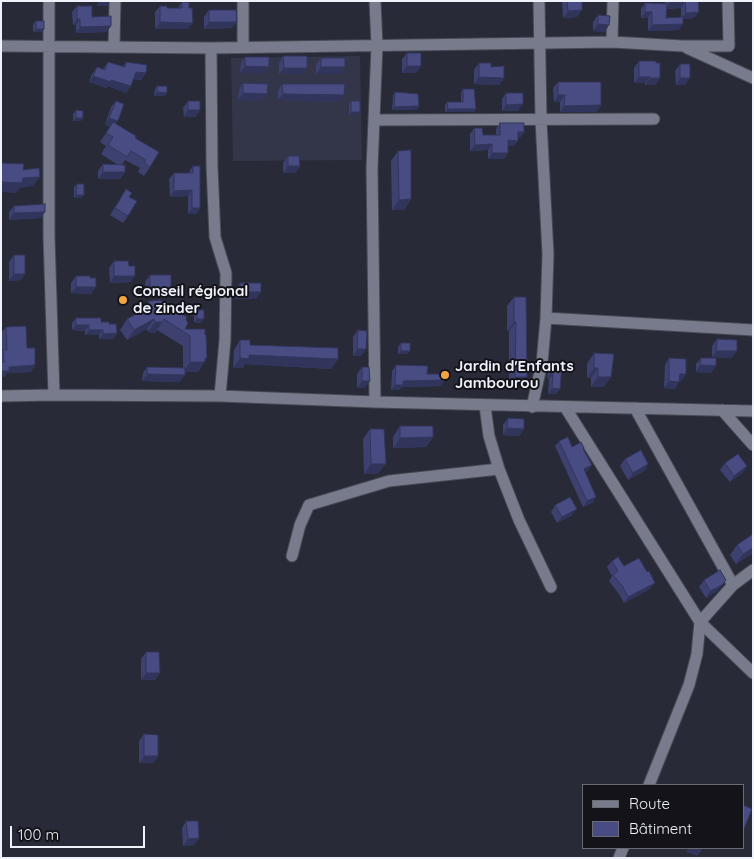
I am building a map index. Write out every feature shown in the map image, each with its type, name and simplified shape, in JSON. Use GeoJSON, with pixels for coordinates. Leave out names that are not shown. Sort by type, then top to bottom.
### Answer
{"type":"FeatureCollection","features":[{"type":"Feature","properties":{"kind":"street"},"geometry":{"type":"LineString","coordinates":[[49,1],[49,237],[54,395]]}},
{"type":"Feature","properties":{"kind":"street"},"geometry":{"type":"LineString","coordinates":[[114,46],[115,1]]}},
{"type":"Feature","properties":{"kind":"street"},"geometry":{"type":"LineString","coordinates":[[242,1],[243,47]]}},
{"type":"Feature","properties":{"kind":"street"},"geometry":{"type":"LineString","coordinates":[[375,1],[377,46],[372,168],[375,402]]}},
{"type":"Feature","properties":{"kind":"street"},"geometry":{"type":"LineString","coordinates":[[532,407],[542,364],[548,254],[541,120],[539,1]]}},
{"type":"Feature","properties":{"kind":"street"},"geometry":{"type":"LineString","coordinates":[[612,42],[613,1]]}},
{"type":"Feature","properties":{"kind":"street"},"geometry":{"type":"LineString","coordinates":[[1,46],[210,48],[612,42],[683,46],[729,46],[728,1]]}},
{"type":"Feature","properties":{"kind":"street"},"geometry":{"type":"LineString","coordinates":[[683,46],[753,78]]}},
{"type":"Feature","properties":{"kind":"street"},"geometry":{"type":"LineString","coordinates":[[210,48],[215,237],[226,273],[225,340],[220,396]]}},
{"type":"Feature","properties":{"kind":"street"},"geometry":{"type":"LineString","coordinates":[[374,120],[654,120]]}},
{"type":"Feature","properties":{"kind":"street"},"geometry":{"type":"LineString","coordinates":[[546,318],[753,330]]}},
{"type":"Feature","properties":{"kind":"street"},"geometry":{"type":"LineString","coordinates":[[1,396],[220,396],[485,406],[753,411]]}},
{"type":"Feature","properties":{"kind":"street"},"geometry":{"type":"LineString","coordinates":[[485,406],[489,436],[500,469],[519,520],[551,587]]}},
{"type":"Feature","properties":{"kind":"street"},"geometry":{"type":"LineString","coordinates":[[565,407],[700,622],[753,673]]}},
{"type":"Feature","properties":{"kind":"street"},"geometry":{"type":"LineString","coordinates":[[635,408],[734,585]]}},
{"type":"Feature","properties":{"kind":"street"},"geometry":{"type":"LineString","coordinates":[[722,410],[753,444]]}},
{"type":"Feature","properties":{"kind":"street"},"geometry":{"type":"LineString","coordinates":[[292,556],[300,525],[309,505],[389,482],[500,469]]}},
{"type":"Feature","properties":{"kind":"street"},"geometry":{"type":"LineString","coordinates":[[648,784],[689,685],[697,654],[700,622],[734,585],[753,570]]}},
{"type":"Feature","properties":{"kind":"shaded area"},"geometry":{"type":"Polygon","coordinates":[[[360,56],[362,160],[233,161],[231,58],[360,56]]]}},
{"type":"Feature","properties":{"kind":"building"},"geometry":{"type":"Polygon","coordinates":[[[567,1],[582,1],[582,10],[568,11],[567,1]]]}},
{"type":"Feature","properties":{"kind":"building"},"geometry":{"type":"Polygon","coordinates":[[[685,1],[698,1],[699,12],[686,13],[685,1]]]}},
{"type":"Feature","properties":{"kind":"building"},"geometry":{"type":"Polygon","coordinates":[[[182,2],[189,2],[189,8],[192,8],[193,23],[160,22],[160,6],[182,8],[182,2]]]}},
{"type":"Feature","properties":{"kind":"building"},"geometry":{"type":"Polygon","coordinates":[[[645,3],[667,4],[666,18],[683,17],[683,24],[652,25],[652,12],[645,12],[645,3]]]}},
{"type":"Feature","properties":{"kind":"building"},"geometry":{"type":"Polygon","coordinates":[[[77,6],[92,6],[92,17],[111,16],[111,26],[80,27],[80,19],[77,19],[77,6]]]}},
{"type":"Feature","properties":{"kind":"building"},"geometry":{"type":"Polygon","coordinates":[[[209,10],[236,10],[237,22],[209,22],[209,10]]]}},
{"type":"Feature","properties":{"kind":"building"},"geometry":{"type":"Polygon","coordinates":[[[598,15],[610,16],[609,25],[598,24],[598,15]]]}},
{"type":"Feature","properties":{"kind":"building"},"geometry":{"type":"Polygon","coordinates":[[[36,21],[44,21],[44,29],[36,29],[36,21]]]}},
{"type":"Feature","properties":{"kind":"building"},"geometry":{"type":"Polygon","coordinates":[[[407,53],[421,53],[421,66],[407,66],[407,53]]]}},
{"type":"Feature","properties":{"kind":"building"},"geometry":{"type":"Polygon","coordinates":[[[283,56],[307,56],[307,68],[284,68],[283,56]]]}},
{"type":"Feature","properties":{"kind":"building"},"geometry":{"type":"Polygon","coordinates":[[[245,57],[269,57],[269,67],[245,66],[245,57]]]}},
{"type":"Feature","properties":{"kind":"building"},"geometry":{"type":"Polygon","coordinates":[[[321,58],[345,58],[345,67],[321,67],[321,58]]]}},
{"type":"Feature","properties":{"kind":"building"},"geometry":{"type":"Polygon","coordinates":[[[639,61],[656,61],[656,63],[660,63],[660,78],[639,77],[639,61]]]}},
{"type":"Feature","properties":{"kind":"building"},"geometry":{"type":"Polygon","coordinates":[[[108,62],[125,67],[126,62],[147,65],[146,73],[136,72],[131,86],[93,76],[97,67],[105,70],[108,62]]]}},
{"type":"Feature","properties":{"kind":"building"},"geometry":{"type":"Polygon","coordinates":[[[479,63],[491,63],[491,67],[504,66],[504,78],[479,77],[479,63]]]}},
{"type":"Feature","properties":{"kind":"building"},"geometry":{"type":"Polygon","coordinates":[[[680,64],[690,64],[690,78],[680,78],[680,64]]]}},
{"type":"Feature","properties":{"kind":"building"},"geometry":{"type":"Polygon","coordinates":[[[558,82],[601,82],[601,105],[564,106],[565,95],[558,95],[558,82]]]}},
{"type":"Feature","properties":{"kind":"building"},"geometry":{"type":"Polygon","coordinates":[[[243,83],[268,84],[267,94],[243,93],[243,83]]]}},
{"type":"Feature","properties":{"kind":"building"},"geometry":{"type":"Polygon","coordinates":[[[282,84],[345,84],[344,95],[283,94],[282,84]]]}},
{"type":"Feature","properties":{"kind":"building"},"geometry":{"type":"Polygon","coordinates":[[[157,86],[167,86],[167,93],[157,92],[157,86]]]}},
{"type":"Feature","properties":{"kind":"building"},"geometry":{"type":"Polygon","coordinates":[[[463,89],[474,89],[476,109],[448,109],[447,102],[463,102],[463,89]]]}},
{"type":"Feature","properties":{"kind":"building"},"geometry":{"type":"Polygon","coordinates":[[[395,92],[418,94],[419,106],[394,107],[395,92]]]}},
{"type":"Feature","properties":{"kind":"building"},"geometry":{"type":"Polygon","coordinates":[[[506,93],[523,93],[523,104],[506,105],[506,93]]]}},
{"type":"Feature","properties":{"kind":"building"},"geometry":{"type":"Polygon","coordinates":[[[116,101],[124,104],[118,121],[109,118],[116,101]]]}},
{"type":"Feature","properties":{"kind":"building"},"geometry":{"type":"Polygon","coordinates":[[[188,101],[200,101],[200,110],[188,110],[188,101]]]}},
{"type":"Feature","properties":{"kind":"building"},"geometry":{"type":"Polygon","coordinates":[[[351,101],[360,101],[360,112],[351,112],[351,101]]]}},
{"type":"Feature","properties":{"kind":"building"},"geometry":{"type":"Polygon","coordinates":[[[76,110],[83,111],[83,118],[76,118],[76,110]]]}},
{"type":"Feature","properties":{"kind":"building"},"geometry":{"type":"Polygon","coordinates":[[[113,122],[159,152],[150,167],[144,163],[146,160],[131,151],[127,157],[108,145],[113,137],[106,133],[113,122]]]}},
{"type":"Feature","properties":{"kind":"building"},"geometry":{"type":"Polygon","coordinates":[[[500,123],[524,123],[524,132],[518,132],[518,141],[508,140],[508,153],[492,153],[492,144],[475,145],[474,128],[482,128],[483,135],[500,135],[500,123]]]}},
{"type":"Feature","properties":{"kind":"building"},"geometry":{"type":"Polygon","coordinates":[[[411,150],[411,199],[399,200],[398,151],[411,150]]]}},
{"type":"Feature","properties":{"kind":"building"},"geometry":{"type":"Polygon","coordinates":[[[288,156],[299,156],[300,166],[288,166],[288,156]]]}},
{"type":"Feature","properties":{"kind":"building"},"geometry":{"type":"Polygon","coordinates":[[[1,163],[24,164],[23,170],[39,168],[40,177],[23,178],[22,183],[1,182],[1,163]]]}},
{"type":"Feature","properties":{"kind":"building"},"geometry":{"type":"Polygon","coordinates":[[[103,164],[125,165],[125,172],[103,172],[103,164]]]}},
{"type":"Feature","properties":{"kind":"building"},"geometry":{"type":"Polygon","coordinates":[[[193,166],[200,166],[200,208],[192,208],[192,190],[174,191],[174,173],[193,173],[193,166]]]}},
{"type":"Feature","properties":{"kind":"building"},"geometry":{"type":"Polygon","coordinates":[[[77,184],[84,184],[84,195],[76,195],[77,184]]]}},
{"type":"Feature","properties":{"kind":"building"},"geometry":{"type":"Polygon","coordinates":[[[126,189],[132,193],[129,197],[137,201],[128,216],[115,208],[126,189]]]}},
{"type":"Feature","properties":{"kind":"building"},"geometry":{"type":"Polygon","coordinates":[[[45,204],[45,212],[14,213],[14,206],[45,204]]]}},
{"type":"Feature","properties":{"kind":"building"},"geometry":{"type":"Polygon","coordinates":[[[14,255],[25,255],[25,274],[14,274],[14,255]]]}},
{"type":"Feature","properties":{"kind":"building"},"geometry":{"type":"Polygon","coordinates":[[[114,261],[128,261],[129,266],[135,266],[135,276],[114,276],[114,261]]]}},
{"type":"Feature","properties":{"kind":"building"},"geometry":{"type":"Polygon","coordinates":[[[150,275],[171,275],[171,289],[150,287],[150,275]]]}},
{"type":"Feature","properties":{"kind":"building"},"geometry":{"type":"Polygon","coordinates":[[[76,276],[96,278],[96,287],[76,287],[76,276]]]}},
{"type":"Feature","properties":{"kind":"building"},"geometry":{"type":"Polygon","coordinates":[[[240,283],[261,283],[261,292],[240,292],[240,283]]]}},
{"type":"Feature","properties":{"kind":"building"},"geometry":{"type":"Polygon","coordinates":[[[514,297],[526,297],[527,377],[515,377],[516,322],[514,322],[514,297]]]}},
{"type":"Feature","properties":{"kind":"building"},"geometry":{"type":"Polygon","coordinates":[[[161,300],[168,302],[168,305],[172,306],[171,308],[187,317],[188,323],[185,329],[205,329],[207,358],[205,358],[205,362],[190,362],[190,336],[164,319],[162,322],[155,322],[154,319],[134,330],[127,319],[147,308],[146,305],[149,305],[149,301],[161,300]]]}},
{"type":"Feature","properties":{"kind":"building"},"geometry":{"type":"Polygon","coordinates":[[[197,310],[204,310],[204,319],[197,319],[197,310]]]}},
{"type":"Feature","properties":{"kind":"building"},"geometry":{"type":"Polygon","coordinates":[[[76,318],[101,318],[101,322],[116,324],[117,333],[103,334],[103,330],[89,330],[89,325],[76,325],[76,318]]]}},
{"type":"Feature","properties":{"kind":"building"},"geometry":{"type":"Polygon","coordinates":[[[26,326],[27,348],[35,348],[35,365],[9,367],[9,371],[1,371],[1,362],[4,362],[3,350],[7,350],[6,327],[26,326]]]}},
{"type":"Feature","properties":{"kind":"building"},"geometry":{"type":"Polygon","coordinates":[[[358,330],[367,331],[366,349],[357,349],[358,330]]]}},
{"type":"Feature","properties":{"kind":"building"},"geometry":{"type":"Polygon","coordinates":[[[717,339],[737,340],[737,351],[716,351],[717,339]]]}},
{"type":"Feature","properties":{"kind":"building"},"geometry":{"type":"Polygon","coordinates":[[[240,340],[250,340],[250,345],[338,348],[338,359],[249,355],[249,359],[240,358],[240,340]]]}},
{"type":"Feature","properties":{"kind":"building"},"geometry":{"type":"Polygon","coordinates":[[[401,343],[410,343],[410,351],[401,351],[401,343]]]}},
{"type":"Feature","properties":{"kind":"building"},"geometry":{"type":"Polygon","coordinates":[[[594,353],[614,354],[611,377],[598,377],[598,368],[594,368],[594,353]]]}},
{"type":"Feature","properties":{"kind":"building"},"geometry":{"type":"Polygon","coordinates":[[[669,358],[686,359],[686,374],[680,374],[679,382],[669,381],[669,358]]]}},
{"type":"Feature","properties":{"kind":"building"},"geometry":{"type":"Polygon","coordinates":[[[701,358],[716,358],[716,366],[700,365],[701,358]]]}},
{"type":"Feature","properties":{"kind":"building"},"geometry":{"type":"Polygon","coordinates":[[[396,365],[428,366],[427,374],[445,374],[445,380],[403,381],[403,385],[395,385],[396,365]]]}},
{"type":"Feature","properties":{"kind":"building"},"geometry":{"type":"Polygon","coordinates":[[[552,365],[562,365],[560,389],[552,388],[552,365]]]}},
{"type":"Feature","properties":{"kind":"building"},"geometry":{"type":"Polygon","coordinates":[[[147,367],[185,368],[185,375],[147,374],[147,367]]]}},
{"type":"Feature","properties":{"kind":"building"},"geometry":{"type":"Polygon","coordinates":[[[362,367],[369,367],[370,381],[362,381],[362,367]]]}},
{"type":"Feature","properties":{"kind":"building"},"geometry":{"type":"Polygon","coordinates":[[[508,418],[524,419],[524,429],[507,428],[508,418]]]}},
{"type":"Feature","properties":{"kind":"building"},"geometry":{"type":"Polygon","coordinates":[[[400,426],[433,426],[433,437],[400,438],[400,426]]]}},
{"type":"Feature","properties":{"kind":"building"},"geometry":{"type":"Polygon","coordinates":[[[370,429],[384,429],[386,464],[371,464],[370,429]]]}},
{"type":"Feature","properties":{"kind":"building"},"geometry":{"type":"Polygon","coordinates":[[[568,437],[572,447],[581,442],[592,465],[584,469],[596,497],[587,501],[559,441],[568,437]]]}},
{"type":"Feature","properties":{"kind":"building"},"geometry":{"type":"Polygon","coordinates":[[[641,450],[648,464],[633,473],[625,459],[641,450]]]}},
{"type":"Feature","properties":{"kind":"building"},"geometry":{"type":"Polygon","coordinates":[[[738,454],[747,466],[734,476],[725,463],[738,454]]]}},
{"type":"Feature","properties":{"kind":"building"},"geometry":{"type":"Polygon","coordinates":[[[570,497],[577,509],[562,517],[555,505],[570,497]]]}},
{"type":"Feature","properties":{"kind":"building"},"geometry":{"type":"Polygon","coordinates":[[[753,534],[753,548],[743,554],[737,545],[753,534]]]}},
{"type":"Feature","properties":{"kind":"building"},"geometry":{"type":"Polygon","coordinates":[[[618,557],[624,566],[639,558],[655,583],[628,597],[623,587],[613,575],[618,571],[612,561],[618,557]]]}},
{"type":"Feature","properties":{"kind":"building"},"geometry":{"type":"Polygon","coordinates":[[[720,570],[726,580],[722,585],[710,591],[704,580],[720,570]]]}},
{"type":"Feature","properties":{"kind":"building"},"geometry":{"type":"Polygon","coordinates":[[[146,652],[159,652],[160,673],[146,673],[146,652]]]}},
{"type":"Feature","properties":{"kind":"building"},"geometry":{"type":"Polygon","coordinates":[[[144,734],[158,735],[158,756],[144,756],[144,734]]]}},
{"type":"Feature","properties":{"kind":"building"},"geometry":{"type":"Polygon","coordinates":[[[744,805],[752,809],[744,829],[744,805]]]}},
{"type":"Feature","properties":{"kind":"building"},"geometry":{"type":"Polygon","coordinates":[[[186,821],[198,821],[199,838],[188,839],[186,821]]]}},
{"type":"Feature","properties":{"kind":"place","name":"Conseil régional de zinder"},"geometry":{"type":"Point","coordinates":[123,300]}},
{"type":"Feature","properties":{"kind":"place","name":"Jardin d'Enfants Jambourou"},"geometry":{"type":"Point","coordinates":[445,375]}}]}
